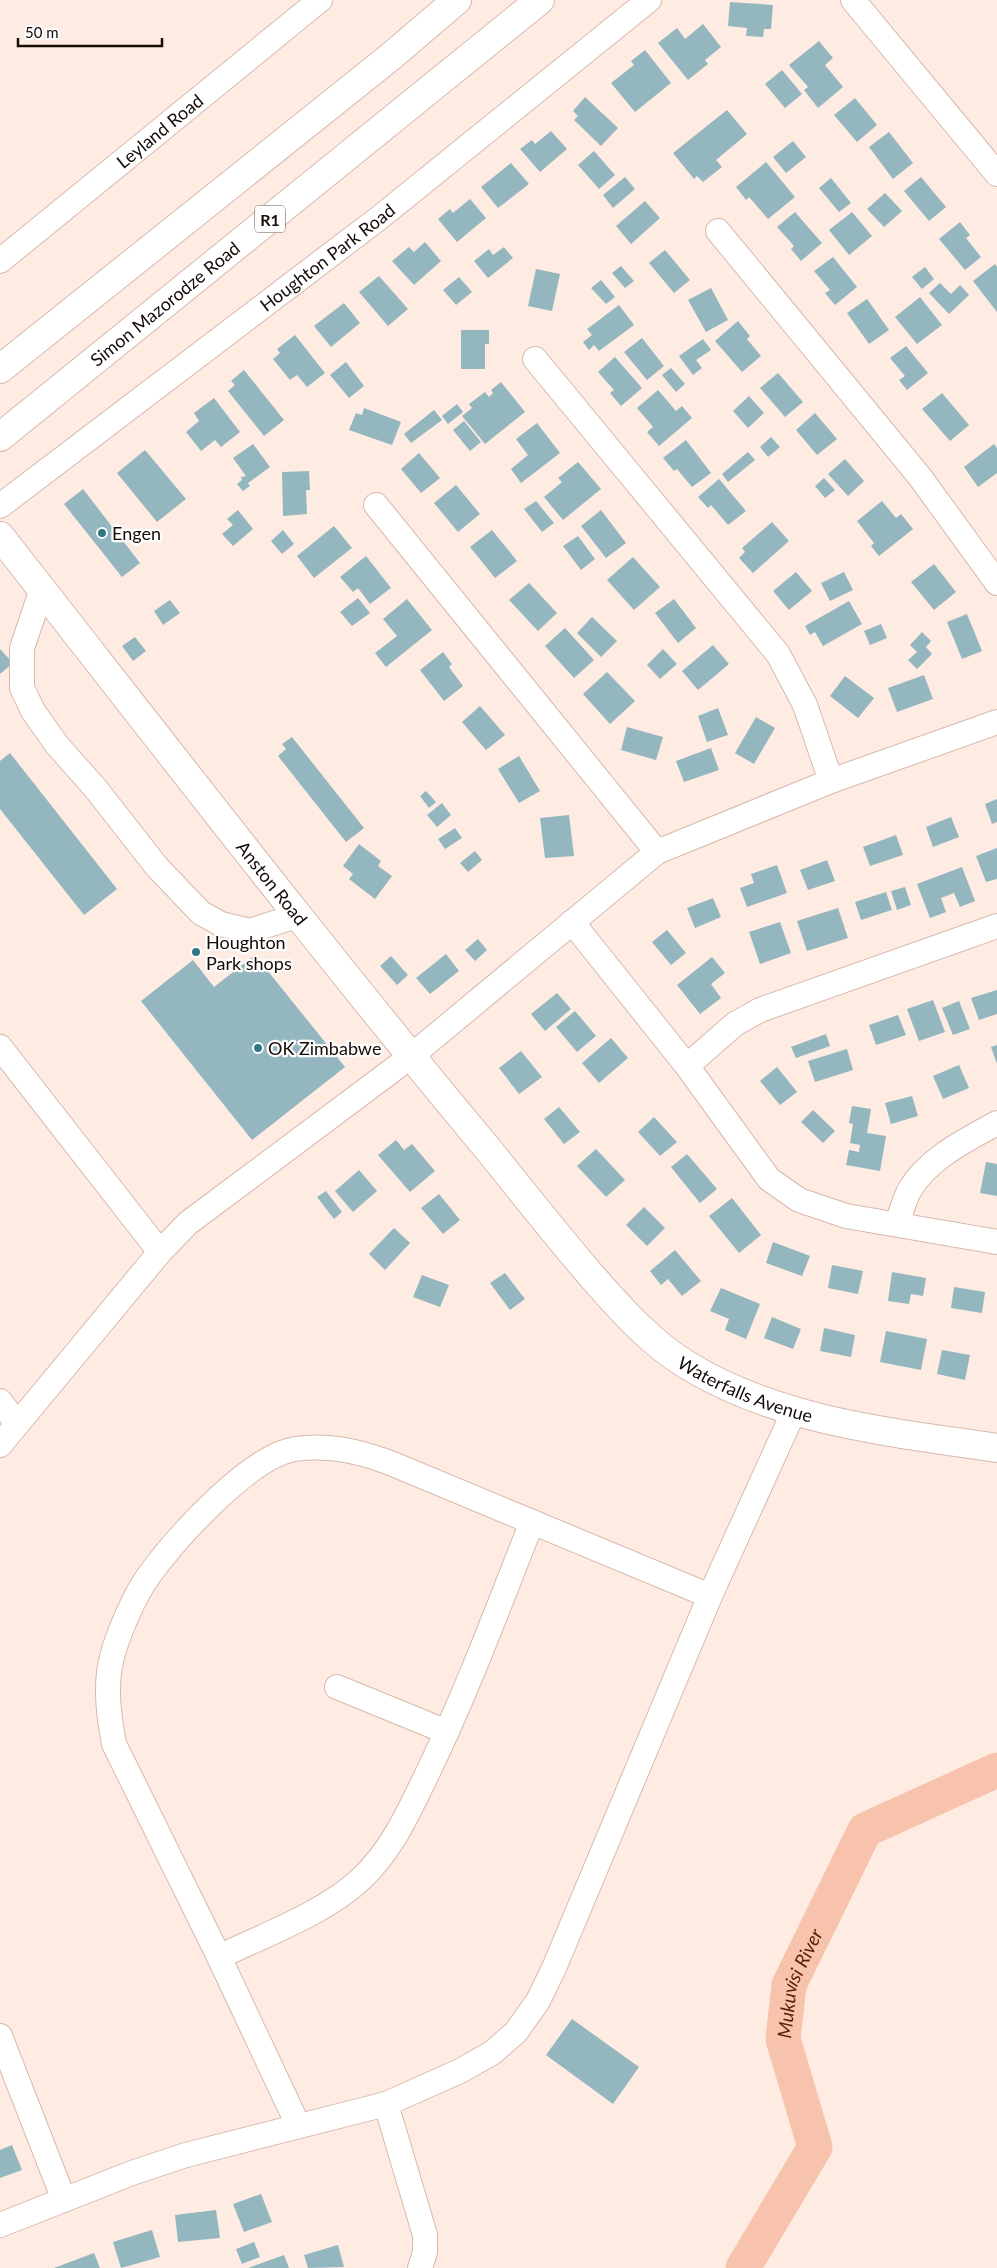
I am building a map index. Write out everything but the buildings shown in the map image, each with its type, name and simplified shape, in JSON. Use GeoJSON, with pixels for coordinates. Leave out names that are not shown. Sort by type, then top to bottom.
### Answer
{"type":"FeatureCollection","features":[{"type":"Feature","properties":{"kind":"main road"},"geometry":{"type":"LineString","coordinates":[[0,369],[389,58],[457,0]]}},
{"type":"Feature","properties":{"kind":"main road","name":"Simon Mazorodze Road"},"geometry":{"type":"LineString","coordinates":[[0,437],[540,0]]}},
{"type":"Feature","properties":{"kind":"main road","name":"Anston Road"},"geometry":{"type":"LineString","coordinates":[[0,536],[410,1057],[549,1227]]}},
{"type":"Feature","properties":{"kind":"main road","name":"Waterfalls Avenue"},"geometry":{"type":"LineString","coordinates":[[549,1227],[622,1311],[649,1337],[682,1362],[710,1378],[794,1412],[852,1426],[997,1448]]}},
{"type":"Feature","properties":{"kind":"street","name":"Leyland Road"},"geometry":{"type":"LineString","coordinates":[[0,261],[320,0]]}},
{"type":"Feature","properties":{"kind":"street","name":"Houghton Park Road"},"geometry":{"type":"LineString","coordinates":[[0,506],[379,218],[649,0]]}},
{"type":"Feature","properties":{"kind":"street"},"geometry":{"type":"LineString","coordinates":[[853,0],[997,174]]}},
{"type":"Feature","properties":{"kind":"street"},"geometry":{"type":"LineString","coordinates":[[718,230],[920,477],[997,583]]}},
{"type":"Feature","properties":{"kind":"street"},"geometry":{"type":"LineString","coordinates":[[535,359],[778,654],[804,705],[831,781]]}},
{"type":"Feature","properties":{"kind":"street"},"geometry":{"type":"LineString","coordinates":[[376,505],[657,852]]}},
{"type":"Feature","properties":{"kind":"street"},"geometry":{"type":"LineString","coordinates":[[42,589],[22,648],[22,688],[33,711],[57,744],[96,789],[157,867],[201,913],[221,924],[250,931],[299,915]]}},
{"type":"Feature","properties":{"kind":"street"},"geometry":{"type":"LineString","coordinates":[[0,1445],[160,1252],[188,1223],[410,1057],[657,852],[831,781],[997,722]]}},
{"type":"Feature","properties":{"kind":"street"},"geometry":{"type":"LineString","coordinates":[[572,922],[687,1066],[769,1179],[799,1200],[846,1216],[997,1242]]}},
{"type":"Feature","properties":{"kind":"street"},"geometry":{"type":"LineString","coordinates":[[687,1066],[735,1024],[760,1010],[997,926]]}},
{"type":"Feature","properties":{"kind":"street"},"geometry":{"type":"LineString","coordinates":[[0,1047],[160,1252]]}},
{"type":"Feature","properties":{"kind":"street"},"geometry":{"type":"LineString","coordinates":[[897,1224],[910,1190],[932,1164],[959,1144],[997,1123]]}},
{"type":"Feature","properties":{"kind":"street"},"geometry":{"type":"LineString","coordinates":[[0,1401],[18,1424]]}},
{"type":"Feature","properties":{"kind":"street"},"geometry":{"type":"LineString","coordinates":[[0,2225],[132,2173],[177,2158],[298,2125],[386,2104],[460,2071],[492,2053],[516,2032],[538,2001],[554,1968],[710,1596],[794,1412]]}},
{"type":"Feature","properties":{"kind":"street"},"geometry":{"type":"LineString","coordinates":[[298,2125],[219,1957],[114,1744],[108,1711],[111,1661],[132,1609],[149,1574],[227,1489],[261,1462],[293,1450],[325,1448],[355,1450],[710,1596]]}},
{"type":"Feature","properties":{"kind":"street"},"geometry":{"type":"LineString","coordinates":[[219,1957],[334,1901],[360,1880],[384,1856],[402,1825],[447,1732],[532,1522]]}},
{"type":"Feature","properties":{"kind":"street"},"geometry":{"type":"LineString","coordinates":[[337,1687],[447,1732]]}},
{"type":"Feature","properties":{"kind":"street"},"geometry":{"type":"LineString","coordinates":[[0,2036],[64,2200]]}},
{"type":"Feature","properties":{"kind":"street"},"geometry":{"type":"LineString","coordinates":[[386,2104],[425,2235],[424,2252],[420,2268]]}},
{"type":"Feature","properties":{"kind":"waterway","name":"Mukuvisi River"},"geometry":{"type":"LineString","coordinates":[[743,2268],[815,2147],[783,2039],[789,1985],[865,1830],[997,1770]]}},
{"type":"Feature","properties":{"kind":"place","name":"Engen"},"geometry":{"type":"Point","coordinates":[102,533]}},
{"type":"Feature","properties":{"kind":"place","name":"Houghton Park shops"},"geometry":{"type":"Point","coordinates":[196,952]}},
{"type":"Feature","properties":{"kind":"place","name":"OK Zimbabwe"},"geometry":{"type":"Point","coordinates":[258,1048]}}]}
